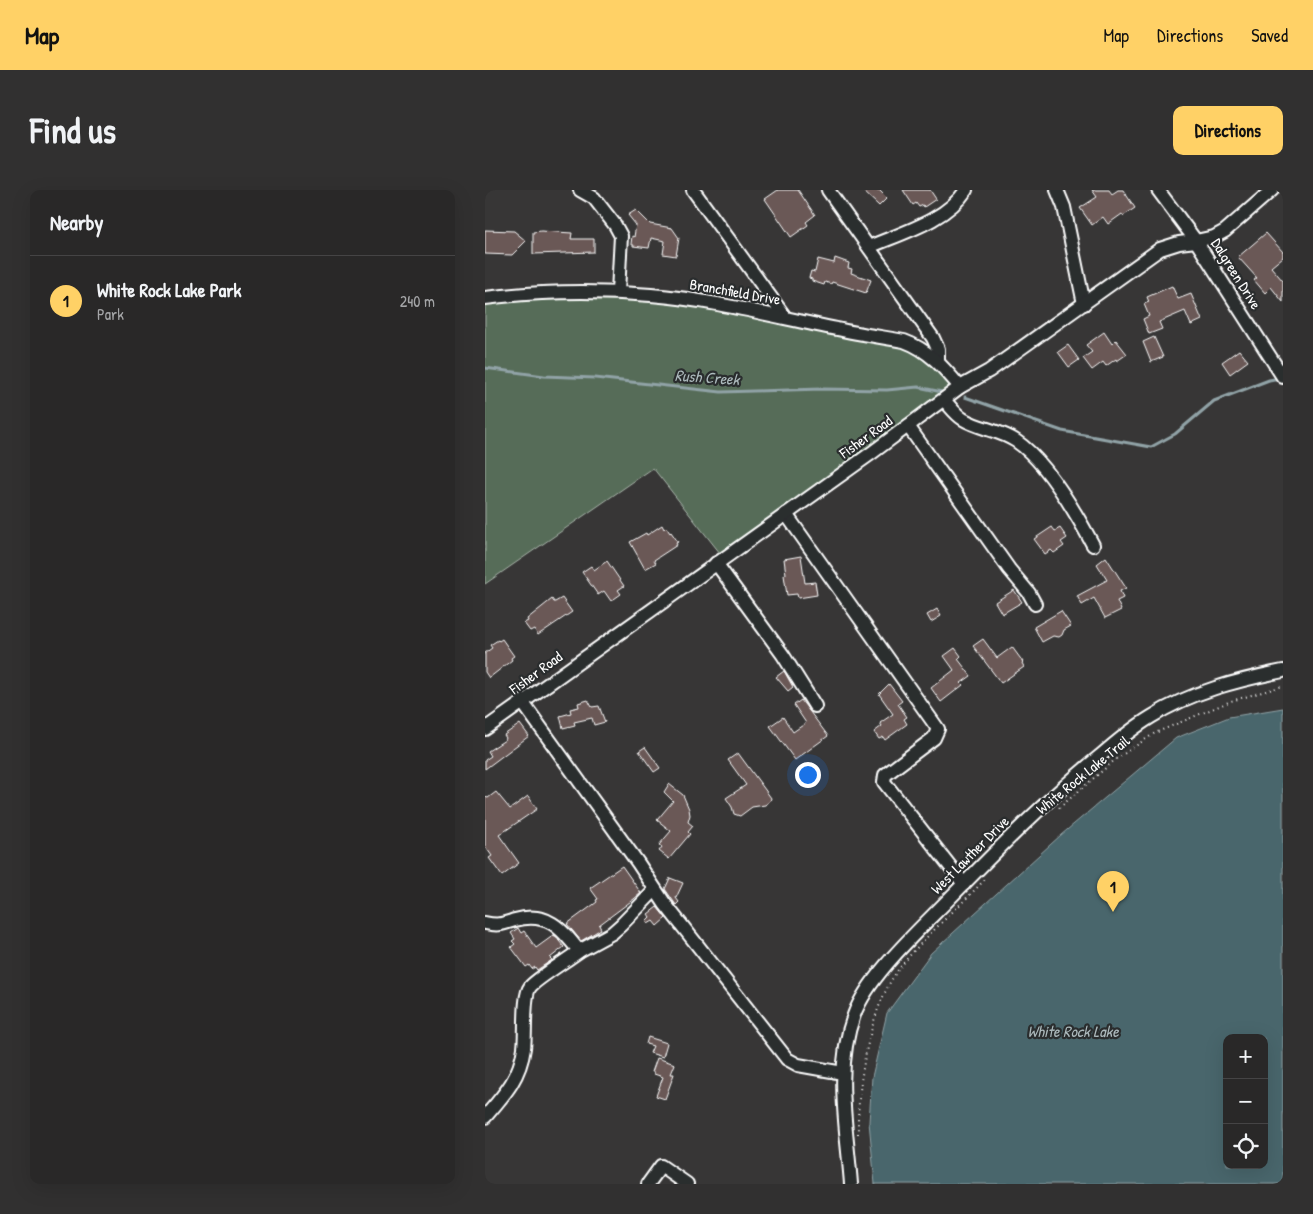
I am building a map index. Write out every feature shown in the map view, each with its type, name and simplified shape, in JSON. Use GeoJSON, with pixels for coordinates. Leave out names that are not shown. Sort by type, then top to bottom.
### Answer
{"type":"FeatureCollection","features":[{"type":"Feature","properties":{"kind":"street"},"geometry":{"type":"LineString","coordinates":[[580,190],[593,198],[615,225],[621,236],[618,292]]}},
{"type":"Feature","properties":{"kind":"street"},"geometry":{"type":"LineString","coordinates":[[693,190],[785,317]]}},
{"type":"Feature","properties":{"kind":"street"},"geometry":{"type":"LineString","coordinates":[[828,190],[933,338],[937,349],[938,361]]}},
{"type":"Feature","properties":{"kind":"street"},"geometry":{"type":"LineString","coordinates":[[869,247],[941,215],[961,198],[966,190]]}},
{"type":"Feature","properties":{"kind":"street"},"geometry":{"type":"LineString","coordinates":[[1057,190],[1064,207],[1084,304]]}},
{"type":"Feature","properties":{"kind":"street","name":"Dalgreen Drive"},"geometry":{"type":"LineString","coordinates":[[1158,190],[1196,241],[1283,377]]}},
{"type":"Feature","properties":{"kind":"street","name":"Fisher Road"},"geometry":{"type":"LineString","coordinates":[[485,729],[960,387],[989,371],[1160,249],[1179,242],[1214,237],[1225,231],[1273,190]]}},
{"type":"Feature","properties":{"kind":"street","name":"Branchfield Drive"},"geometry":{"type":"LineString","coordinates":[[485,298],[560,291],[618,292],[698,301],[785,317],[837,330],[904,341],[921,348],[938,361],[960,387]]}},
{"type":"Feature","properties":{"kind":"street"},"geometry":{"type":"LineString","coordinates":[[944,400],[963,419],[1002,432],[1031,452],[1079,516],[1093,545]]}},
{"type":"Feature","properties":{"kind":"street"},"geometry":{"type":"LineString","coordinates":[[908,426],[1004,562],[1029,593],[1035,604]]}},
{"type":"Feature","properties":{"kind":"street"},"geometry":{"type":"LineString","coordinates":[[786,514],[938,729],[934,738],[885,775],[885,782],[964,884]]}},
{"type":"Feature","properties":{"kind":"street"},"geometry":{"type":"LineString","coordinates":[[716,563],[783,655],[815,706]]}},
{"type":"Feature","properties":{"kind":"street","name":"West Lawther Drive"},"geometry":{"type":"LineString","coordinates":[[851,1184],[843,1073],[848,1033],[855,1013],[877,976],[911,938],[1051,797],[1120,739],[1152,716],[1187,699],[1223,686],[1283,671]]}},
{"type":"Feature","properties":{"kind":"street"},"geometry":{"type":"LineString","coordinates":[[523,703],[655,890],[787,1059],[797,1065],[843,1073]]}},
{"type":"Feature","properties":{"kind":"street"},"geometry":{"type":"LineString","coordinates":[[485,1117],[514,1080],[520,1066],[524,1048],[526,1000],[530,986],[579,952],[612,933],[655,890]]}},
{"type":"Feature","properties":{"kind":"street"},"geometry":{"type":"LineString","coordinates":[[485,923],[497,926],[528,917],[538,917],[549,921],[565,933],[579,952]]}},
{"type":"Feature","properties":{"kind":"street"},"geometry":{"type":"LineString","coordinates":[[649,1184],[661,1166],[687,1184]]}},
{"type":"Feature","properties":{"kind":"path","name":"White Rock Lake Trail"},"geometry":{"type":"LineString","coordinates":[[1057,810],[1116,758],[1155,733],[1231,701],[1283,686]]}},
{"type":"Feature","properties":{"kind":"path"},"geometry":{"type":"LineString","coordinates":[[858,1136],[859,1103],[867,1054],[878,1008],[886,990],[898,971],[914,952],[991,873]]}},
{"type":"Feature","properties":{"kind":"green space"},"geometry":{"type":"Polygon","coordinates":[[[558,297],[619,297],[706,307],[905,348],[922,355],[953,386],[843,467],[720,553],[653,468],[485,584],[485,303],[558,297]]]}},
{"type":"Feature","properties":{"kind":"water","name":"White Rock Lake"},"geometry":{"type":"Polygon","coordinates":[[[1283,708],[1283,1184],[875,1184],[869,1122],[872,1077],[887,1013],[931,953],[1061,835],[1176,738],[1229,717],[1283,708]]]}},
{"type":"Feature","properties":{"kind":"building"},"geometry":{"type":"Polygon","coordinates":[[[778,190],[798,190],[815,215],[806,222],[808,225],[791,237],[765,199],[778,190]]]}},
{"type":"Feature","properties":{"kind":"building"},"geometry":{"type":"Polygon","coordinates":[[[862,190],[879,190],[887,198],[879,206],[862,190]]]}},
{"type":"Feature","properties":{"kind":"building"},"geometry":{"type":"Polygon","coordinates":[[[903,190],[930,190],[936,199],[924,207],[923,205],[919,207],[916,203],[913,205],[903,190]]]}},
{"type":"Feature","properties":{"kind":"building"},"geometry":{"type":"Polygon","coordinates":[[[1092,190],[1109,190],[1112,194],[1118,190],[1123,190],[1135,208],[1108,224],[1103,217],[1092,225],[1080,208],[1097,197],[1092,190]]]}},
{"type":"Feature","properties":{"kind":"building"},"geometry":{"type":"Polygon","coordinates":[[[636,210],[650,224],[672,228],[679,238],[676,256],[663,254],[665,241],[651,238],[649,248],[633,246],[631,244],[636,225],[628,215],[636,210]]]}},
{"type":"Feature","properties":{"kind":"building"},"geometry":{"type":"Polygon","coordinates":[[[485,230],[514,231],[526,241],[512,255],[485,254],[485,230]]]}},
{"type":"Feature","properties":{"kind":"building"},"geometry":{"type":"Polygon","coordinates":[[[533,232],[572,233],[571,239],[594,239],[594,252],[533,254],[533,232]]]}},
{"type":"Feature","properties":{"kind":"building"},"geometry":{"type":"Polygon","coordinates":[[[1266,233],[1283,252],[1283,257],[1271,267],[1283,281],[1283,302],[1271,287],[1265,293],[1254,280],[1257,278],[1238,257],[1266,233]]]}},
{"type":"Feature","properties":{"kind":"building"},"geometry":{"type":"Polygon","coordinates":[[[835,258],[849,263],[848,268],[852,269],[851,273],[871,280],[866,293],[832,282],[831,284],[825,282],[824,285],[809,278],[811,271],[815,272],[818,259],[834,263],[835,258]]]}},
{"type":"Feature","properties":{"kind":"building"},"geometry":{"type":"Polygon","coordinates":[[[1172,286],[1178,299],[1191,294],[1202,320],[1191,325],[1185,311],[1159,322],[1162,329],[1149,334],[1143,319],[1149,316],[1144,304],[1149,302],[1147,297],[1172,286]]]}},
{"type":"Feature","properties":{"kind":"building"},"geometry":{"type":"Polygon","coordinates":[[[1104,332],[1112,344],[1116,340],[1127,354],[1106,366],[1103,362],[1092,370],[1083,358],[1092,352],[1086,345],[1104,332]]]}},
{"type":"Feature","properties":{"kind":"building"},"geometry":{"type":"Polygon","coordinates":[[[1154,337],[1163,357],[1151,362],[1143,342],[1154,337]]]}},
{"type":"Feature","properties":{"kind":"building"},"geometry":{"type":"Polygon","coordinates":[[[1068,345],[1079,360],[1069,367],[1058,352],[1068,345]]]}},
{"type":"Feature","properties":{"kind":"building"},"geometry":{"type":"Polygon","coordinates":[[[1239,350],[1248,361],[1230,374],[1222,362],[1239,350]]]}},
{"type":"Feature","properties":{"kind":"building"},"geometry":{"type":"Polygon","coordinates":[[[662,525],[664,529],[666,527],[671,532],[678,542],[676,543],[677,545],[654,560],[656,563],[645,569],[630,542],[646,533],[647,535],[662,525]]]}},
{"type":"Feature","properties":{"kind":"building"},"geometry":{"type":"Polygon","coordinates":[[[1052,527],[1055,531],[1060,528],[1067,538],[1061,542],[1064,546],[1054,553],[1051,550],[1045,554],[1034,539],[1052,527]]]}},
{"type":"Feature","properties":{"kind":"building"},"geometry":{"type":"Polygon","coordinates":[[[801,556],[805,583],[815,582],[817,595],[798,598],[797,594],[787,595],[784,559],[801,556]]]}},
{"type":"Feature","properties":{"kind":"building"},"geometry":{"type":"Polygon","coordinates":[[[1106,557],[1126,588],[1120,591],[1123,598],[1117,601],[1121,610],[1105,618],[1094,598],[1082,605],[1077,596],[1107,580],[1097,564],[1106,557]]]}},
{"type":"Feature","properties":{"kind":"building"},"geometry":{"type":"Polygon","coordinates":[[[607,561],[624,586],[618,590],[621,594],[611,601],[604,591],[598,595],[582,572],[591,566],[594,570],[607,561]]]}},
{"type":"Feature","properties":{"kind":"building"},"geometry":{"type":"Polygon","coordinates":[[[1014,590],[1022,602],[1002,614],[995,602],[1014,590]]]}},
{"type":"Feature","properties":{"kind":"building"},"geometry":{"type":"Polygon","coordinates":[[[562,598],[572,612],[538,635],[534,629],[530,631],[524,623],[528,621],[527,619],[552,599],[555,602],[562,598]]]}},
{"type":"Feature","properties":{"kind":"building"},"geometry":{"type":"Polygon","coordinates":[[[937,609],[941,616],[931,622],[927,615],[937,609]]]}},
{"type":"Feature","properties":{"kind":"building"},"geometry":{"type":"Polygon","coordinates":[[[1061,611],[1071,626],[1064,630],[1059,637],[1053,636],[1042,642],[1034,627],[1061,611]]]}},
{"type":"Feature","properties":{"kind":"building"},"geometry":{"type":"Polygon","coordinates":[[[502,639],[514,656],[511,658],[512,660],[489,678],[485,672],[485,653],[492,648],[490,645],[502,639]]]}},
{"type":"Feature","properties":{"kind":"building"},"geometry":{"type":"Polygon","coordinates":[[[983,639],[997,658],[1012,647],[1023,662],[1024,667],[1001,683],[973,646],[983,639]]]}},
{"type":"Feature","properties":{"kind":"building"},"geometry":{"type":"Polygon","coordinates":[[[955,648],[961,656],[958,659],[971,676],[961,683],[963,685],[941,702],[931,688],[954,670],[944,656],[955,648]]]}},
{"type":"Feature","properties":{"kind":"building"},"geometry":{"type":"Polygon","coordinates":[[[784,671],[793,687],[788,691],[776,677],[784,671]]]}},
{"type":"Feature","properties":{"kind":"building"},"geometry":{"type":"Polygon","coordinates":[[[889,684],[902,701],[898,704],[907,717],[904,719],[907,724],[885,740],[883,737],[879,739],[874,732],[882,726],[880,723],[893,714],[879,694],[889,684]]]}},
{"type":"Feature","properties":{"kind":"building"},"geometry":{"type":"Polygon","coordinates":[[[588,700],[592,707],[599,706],[605,722],[594,725],[592,718],[574,722],[575,725],[563,728],[560,716],[571,713],[570,709],[579,707],[578,703],[588,700]]]}},
{"type":"Feature","properties":{"kind":"building"},"geometry":{"type":"Polygon","coordinates":[[[801,700],[828,736],[795,760],[770,726],[783,717],[793,732],[806,723],[794,705],[801,700]]]}},
{"type":"Feature","properties":{"kind":"building"},"geometry":{"type":"Polygon","coordinates":[[[520,724],[529,736],[485,769],[485,760],[491,756],[488,751],[505,740],[504,735],[520,724]]]}},
{"type":"Feature","properties":{"kind":"building"},"geometry":{"type":"Polygon","coordinates":[[[645,747],[660,768],[654,772],[639,751],[645,747]]]}},
{"type":"Feature","properties":{"kind":"building"},"geometry":{"type":"Polygon","coordinates":[[[738,753],[771,798],[765,805],[752,807],[740,816],[734,814],[726,798],[746,785],[728,760],[738,753]]]}},
{"type":"Feature","properties":{"kind":"building"},"geometry":{"type":"Polygon","coordinates":[[[669,784],[683,795],[689,809],[688,822],[693,826],[688,832],[690,834],[669,859],[659,851],[662,847],[659,845],[671,831],[657,820],[673,801],[664,792],[669,784]]]}},
{"type":"Feature","properties":{"kind":"building"},"geometry":{"type":"Polygon","coordinates":[[[496,792],[510,809],[528,796],[537,809],[499,835],[519,863],[502,876],[489,858],[492,856],[485,846],[485,797],[488,798],[496,792]]]}},
{"type":"Feature","properties":{"kind":"building"},"geometry":{"type":"Polygon","coordinates":[[[622,866],[641,893],[599,925],[601,929],[581,941],[567,924],[597,902],[596,900],[598,899],[590,888],[622,866]]]}},
{"type":"Feature","properties":{"kind":"building"},"geometry":{"type":"Polygon","coordinates":[[[670,878],[683,883],[676,898],[679,902],[676,905],[665,889],[670,878]]]}},
{"type":"Feature","properties":{"kind":"building"},"geometry":{"type":"Polygon","coordinates":[[[657,907],[666,918],[657,926],[653,921],[648,924],[646,921],[650,917],[648,914],[657,907]]]}},
{"type":"Feature","properties":{"kind":"building"},"geometry":{"type":"Polygon","coordinates":[[[518,928],[521,933],[524,931],[536,948],[554,935],[564,947],[550,958],[552,960],[537,970],[535,967],[532,969],[529,965],[526,967],[511,947],[515,944],[512,941],[515,939],[511,933],[518,928]]]}},
{"type":"Feature","properties":{"kind":"building"},"geometry":{"type":"Polygon","coordinates":[[[648,1037],[667,1043],[663,1057],[650,1053],[653,1046],[646,1044],[648,1037]]]}},
{"type":"Feature","properties":{"kind":"building"},"geometry":{"type":"Polygon","coordinates":[[[657,1058],[675,1064],[671,1074],[674,1074],[665,1099],[656,1096],[663,1077],[652,1072],[657,1058]]]}},
{"type":"Feature","properties":{"kind":"waterway","name":"Rush Creek"},"geometry":{"type":"LineString","coordinates":[[485,368],[544,376],[595,378],[721,392],[822,389],[887,390],[918,387],[942,392]]}},
{"type":"Feature","properties":{"kind":"waterway"},"geometry":{"type":"LineString","coordinates":[[965,397],[1062,431],[1151,447],[1175,434],[1214,401],[1269,380],[1280,378]]}},
{"type":"Feature","properties":{"kind":"place","name":"White Rock Lake Park"},"geometry":{"type":"Point","coordinates":[1113,912]}}]}
